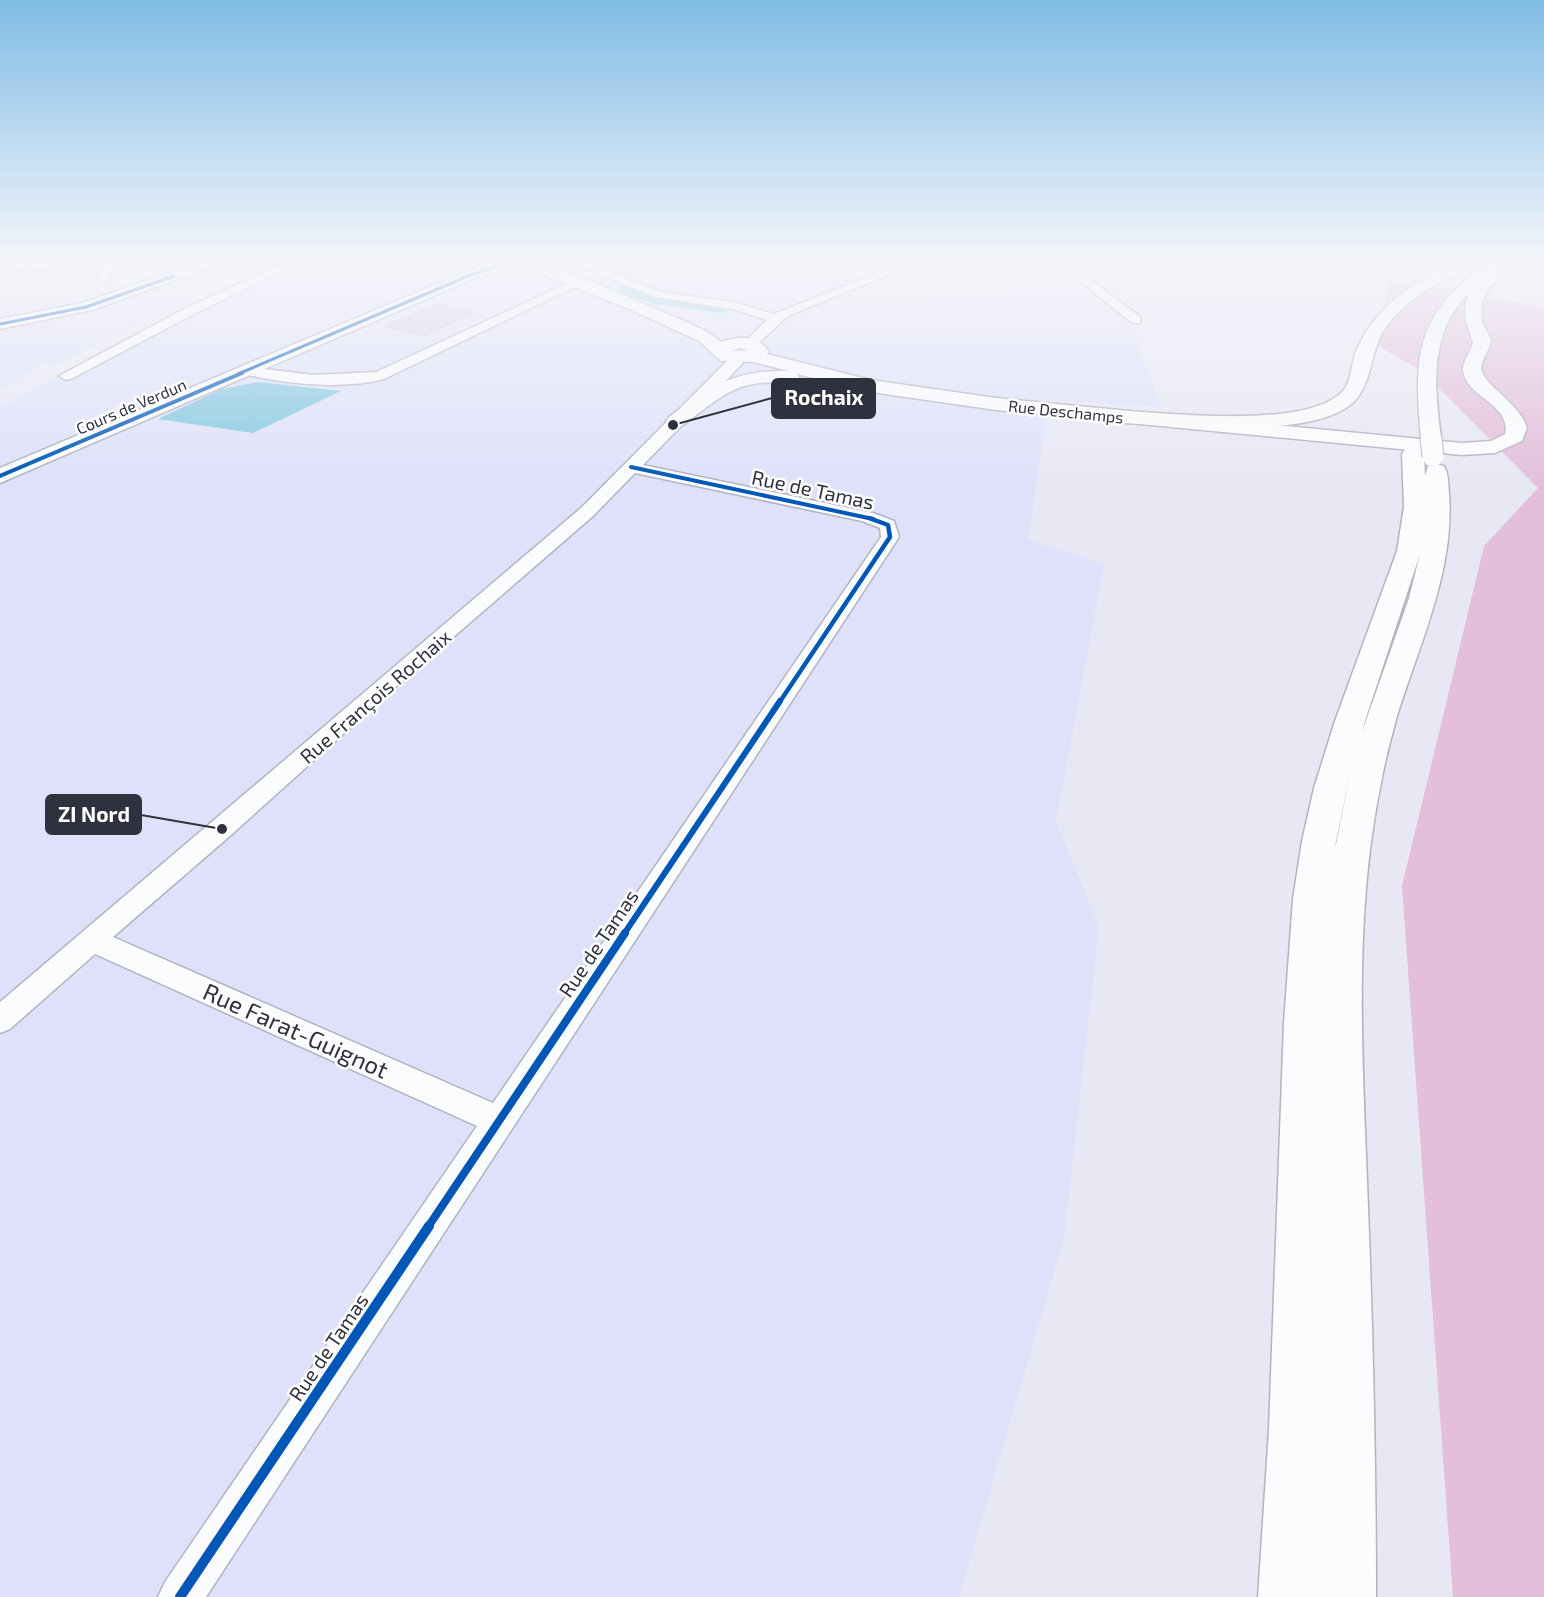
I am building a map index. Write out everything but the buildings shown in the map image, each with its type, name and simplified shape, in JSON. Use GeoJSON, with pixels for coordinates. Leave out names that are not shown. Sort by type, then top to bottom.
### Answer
{"type":"FeatureCollection","features":[{"type":"Feature","properties":{"kind":"main road","name":"Cours de Verdun"},"geometry":{"type":"LineString","coordinates":[[0,469],[321,334]]}},
{"type":"Feature","properties":{"kind":"main road","name":"Cours de Verdun"},"geometry":{"type":"LineString","coordinates":[[0,476],[336,334]]}},
{"type":"Feature","properties":{"kind":"main road"},"geometry":{"type":"LineString","coordinates":[[699,334],[740,350]]}},
{"type":"Feature","properties":{"kind":"main road","name":"Rue Deschamps"},"geometry":{"type":"LineString","coordinates":[[704,334],[740,350],[828,377],[871,386],[996,404],[1123,417],[1486,448],[1504,445],[1515,437],[1517,431],[1512,416],[1480,386],[1472,371],[1472,362],[1482,345],[1480,334]]}},
{"type":"Feature","properties":{"kind":"main road"},"geometry":{"type":"LineString","coordinates":[[1123,417],[1273,420],[1307,416],[1334,407],[1343,402],[1352,392],[1366,347],[1375,334]]}},
{"type":"Feature","properties":{"kind":"main road"},"geometry":{"type":"LineString","coordinates":[[1288,1597],[1296,1429],[1304,1012],[1311,899],[1319,841],[1330,788],[1350,721],[1409,551],[1416,507],[1425,377],[1431,334]]}},
{"type":"Feature","properties":{"kind":"main road"},"geometry":{"type":"LineString","coordinates":[[676,421],[724,385],[744,378],[769,375],[798,377],[881,392],[996,404]]}},
{"type":"Feature","properties":{"kind":"main road"},"geometry":{"type":"LineString","coordinates":[[1347,1597],[1348,1433],[1341,1000],[1346,900],[1354,840],[1371,754],[1425,585],[1436,543],[1438,516],[1420,443]]}},
{"type":"Feature","properties":{"kind":"street"},"geometry":{"type":"LineString","coordinates":[[66,376],[147,334]]}},
{"type":"Feature","properties":{"kind":"street"},"geometry":{"type":"LineString","coordinates":[[249,371],[270,376],[361,379],[379,376],[469,334]]}},
{"type":"Feature","properties":{"kind":"street","name":"Rue François Rochaix"},"geometry":{"type":"LineString","coordinates":[[0,1020],[222,829],[382,687],[474,611],[587,512],[736,362],[740,350],[762,334]]}},
{"type":"Feature","properties":{"kind":"street","name":"Rue de Tamas"},"geometry":{"type":"LineString","coordinates":[[180,1597],[890,537],[891,531],[888,525],[867,517],[631,467]]}},
{"type":"Feature","properties":{"kind":"street","name":"Rue Farat-Guignot"},"geometry":{"type":"LineString","coordinates":[[92,940],[500,1120]]}},
{"type":"Feature","properties":{"kind":"shaded area"},"geometry":{"type":"Polygon","coordinates":[[[0,334],[118,334],[55,365],[41,363],[0,392],[0,334]]]}},
{"type":"Feature","properties":{"kind":"shaded area"},"geometry":{"type":"Polygon","coordinates":[[[143,334],[1134,334],[1161,407],[1049,400],[1028,540],[1104,564],[1056,821],[1099,927],[1064,1238],[959,1597],[0,1597],[0,407],[143,334]]]}},
{"type":"Feature","properties":{"kind":"shaded area"},"geometry":{"type":"Polygon","coordinates":[[[1380,334],[1544,334],[1544,1597],[1453,1597],[1402,886],[1484,546],[1538,488],[1422,371],[1378,346],[1380,334]]]}},
{"type":"Feature","properties":{"kind":"water"},"geometry":{"type":"Polygon","coordinates":[[[258,382],[341,391],[253,433],[158,419],[222,389],[258,382]]]}},
{"type":"Feature","properties":{"kind":"cycle path"},"geometry":{"type":"LineString","coordinates":[[0,476],[333,334]]}},
{"type":"Feature","properties":{"kind":"cycle path"},"geometry":{"type":"LineString","coordinates":[[180,1597],[890,537],[888,525],[867,517],[631,467]]}},
{"type":"Feature","properties":{"kind":"place","name":"Rochaix"},"geometry":{"type":"Point","coordinates":[673,425]}},
{"type":"Feature","properties":{"kind":"place","name":"ZI Nord"},"geometry":{"type":"Point","coordinates":[222,829]}}]}
